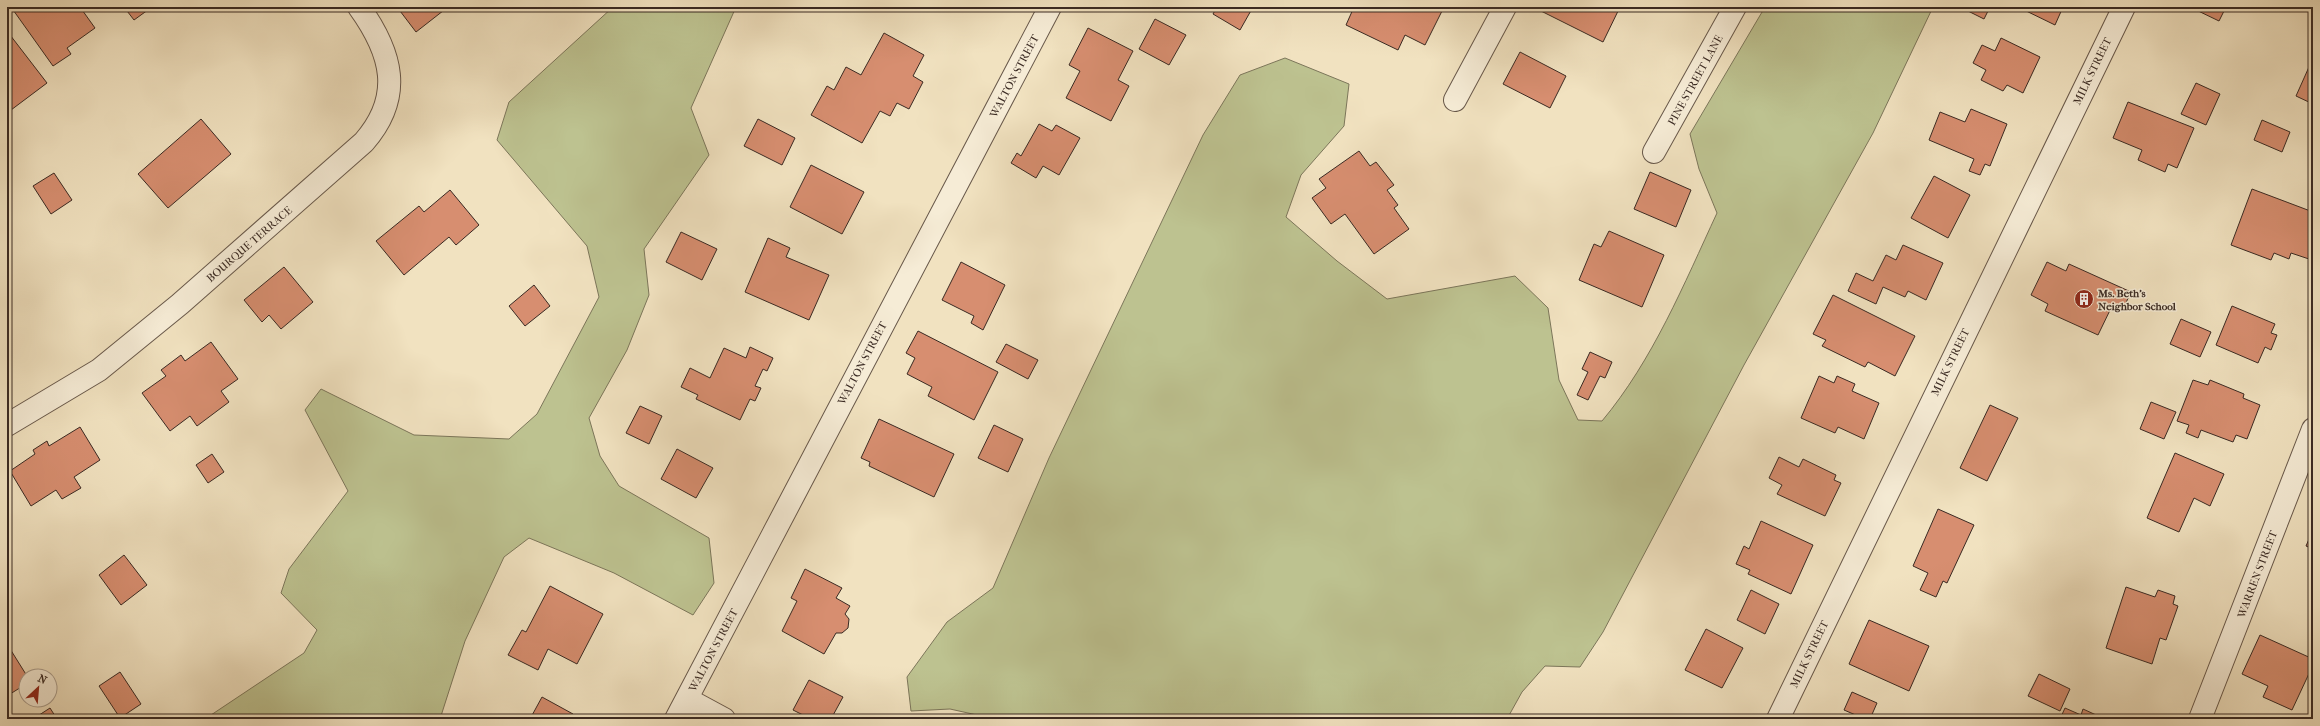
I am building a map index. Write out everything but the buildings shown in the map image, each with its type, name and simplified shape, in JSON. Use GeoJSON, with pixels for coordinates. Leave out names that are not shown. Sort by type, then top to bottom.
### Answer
{"type":"FeatureCollection","features":[{"type":"Feature","properties":{"kind":"street","name":"BOURQUE TERRACE"},"geometry":{"type":"LineString","coordinates":[[7,425],[99,370],[180,304],[364,142],[376,128],[384,111],[389,93],[390,74],[386,55],[377,35],[359,7]]}},
{"type":"Feature","properties":{"kind":"street","name":"WALTON STREET"},"geometry":{"type":"LineString","coordinates":[[676,719],[1050,7]]}},
{"type":"Feature","properties":{"kind":"street"},"geometry":{"type":"LineString","coordinates":[[1455,100],[1505,7]]}},
{"type":"Feature","properties":{"kind":"street","name":"PINE STREET LANE"},"geometry":{"type":"LineString","coordinates":[[1654,152],[1736,7]]}},
{"type":"Feature","properties":{"kind":"street","name":"MILK STREET"},"geometry":{"type":"LineString","coordinates":[[1778,719],[2124,7]]}},
{"type":"Feature","properties":{"kind":"street","name":"WARREN STREET"},"geometry":{"type":"LineString","coordinates":[[2200,719],[2313,429]]}},
{"type":"Feature","properties":{"kind":"street"},"geometry":{"type":"LineString","coordinates":[[687,699],[724,719]]}},
{"type":"Feature","properties":{"kind":"green space"},"geometry":{"type":"Polygon","coordinates":[[[613,7],[736,7],[691,108],[709,155],[644,249],[649,295],[627,350],[589,418],[600,456],[619,486],[709,538],[714,583],[693,615],[614,573],[529,538],[504,557],[465,641],[440,719],[205,719],[304,653],[317,630],[281,593],[289,569],[348,491],[305,410],[321,389],[414,435],[509,439],[537,414],[599,297],[587,246],[497,140],[509,102],[613,7]]]}},
{"type":"Feature","properties":{"kind":"green space"},"geometry":{"type":"Polygon","coordinates":[[[1765,7],[1933,7],[1873,133],[1744,365],[1603,632],[1580,667],[1545,666],[1522,692],[1507,719],[995,719],[950,709],[911,711],[907,677],[947,622],[993,588],[1049,458],[1203,135],[1240,75],[1285,58],[1349,84],[1344,126],[1301,175],[1286,217],[1337,261],[1387,299],[1515,276],[1548,308],[1559,380],[1578,420],[1602,421],[1637,373],[1652,347],[1680,294],[1717,213],[1699,169],[1690,134],[1765,7]]]}},
{"type":"Feature","properties":{"kind":"place","name":"Ms. Beth's Neighbor School"},"geometry":{"type":"Point","coordinates":[2084,299]}}]}
